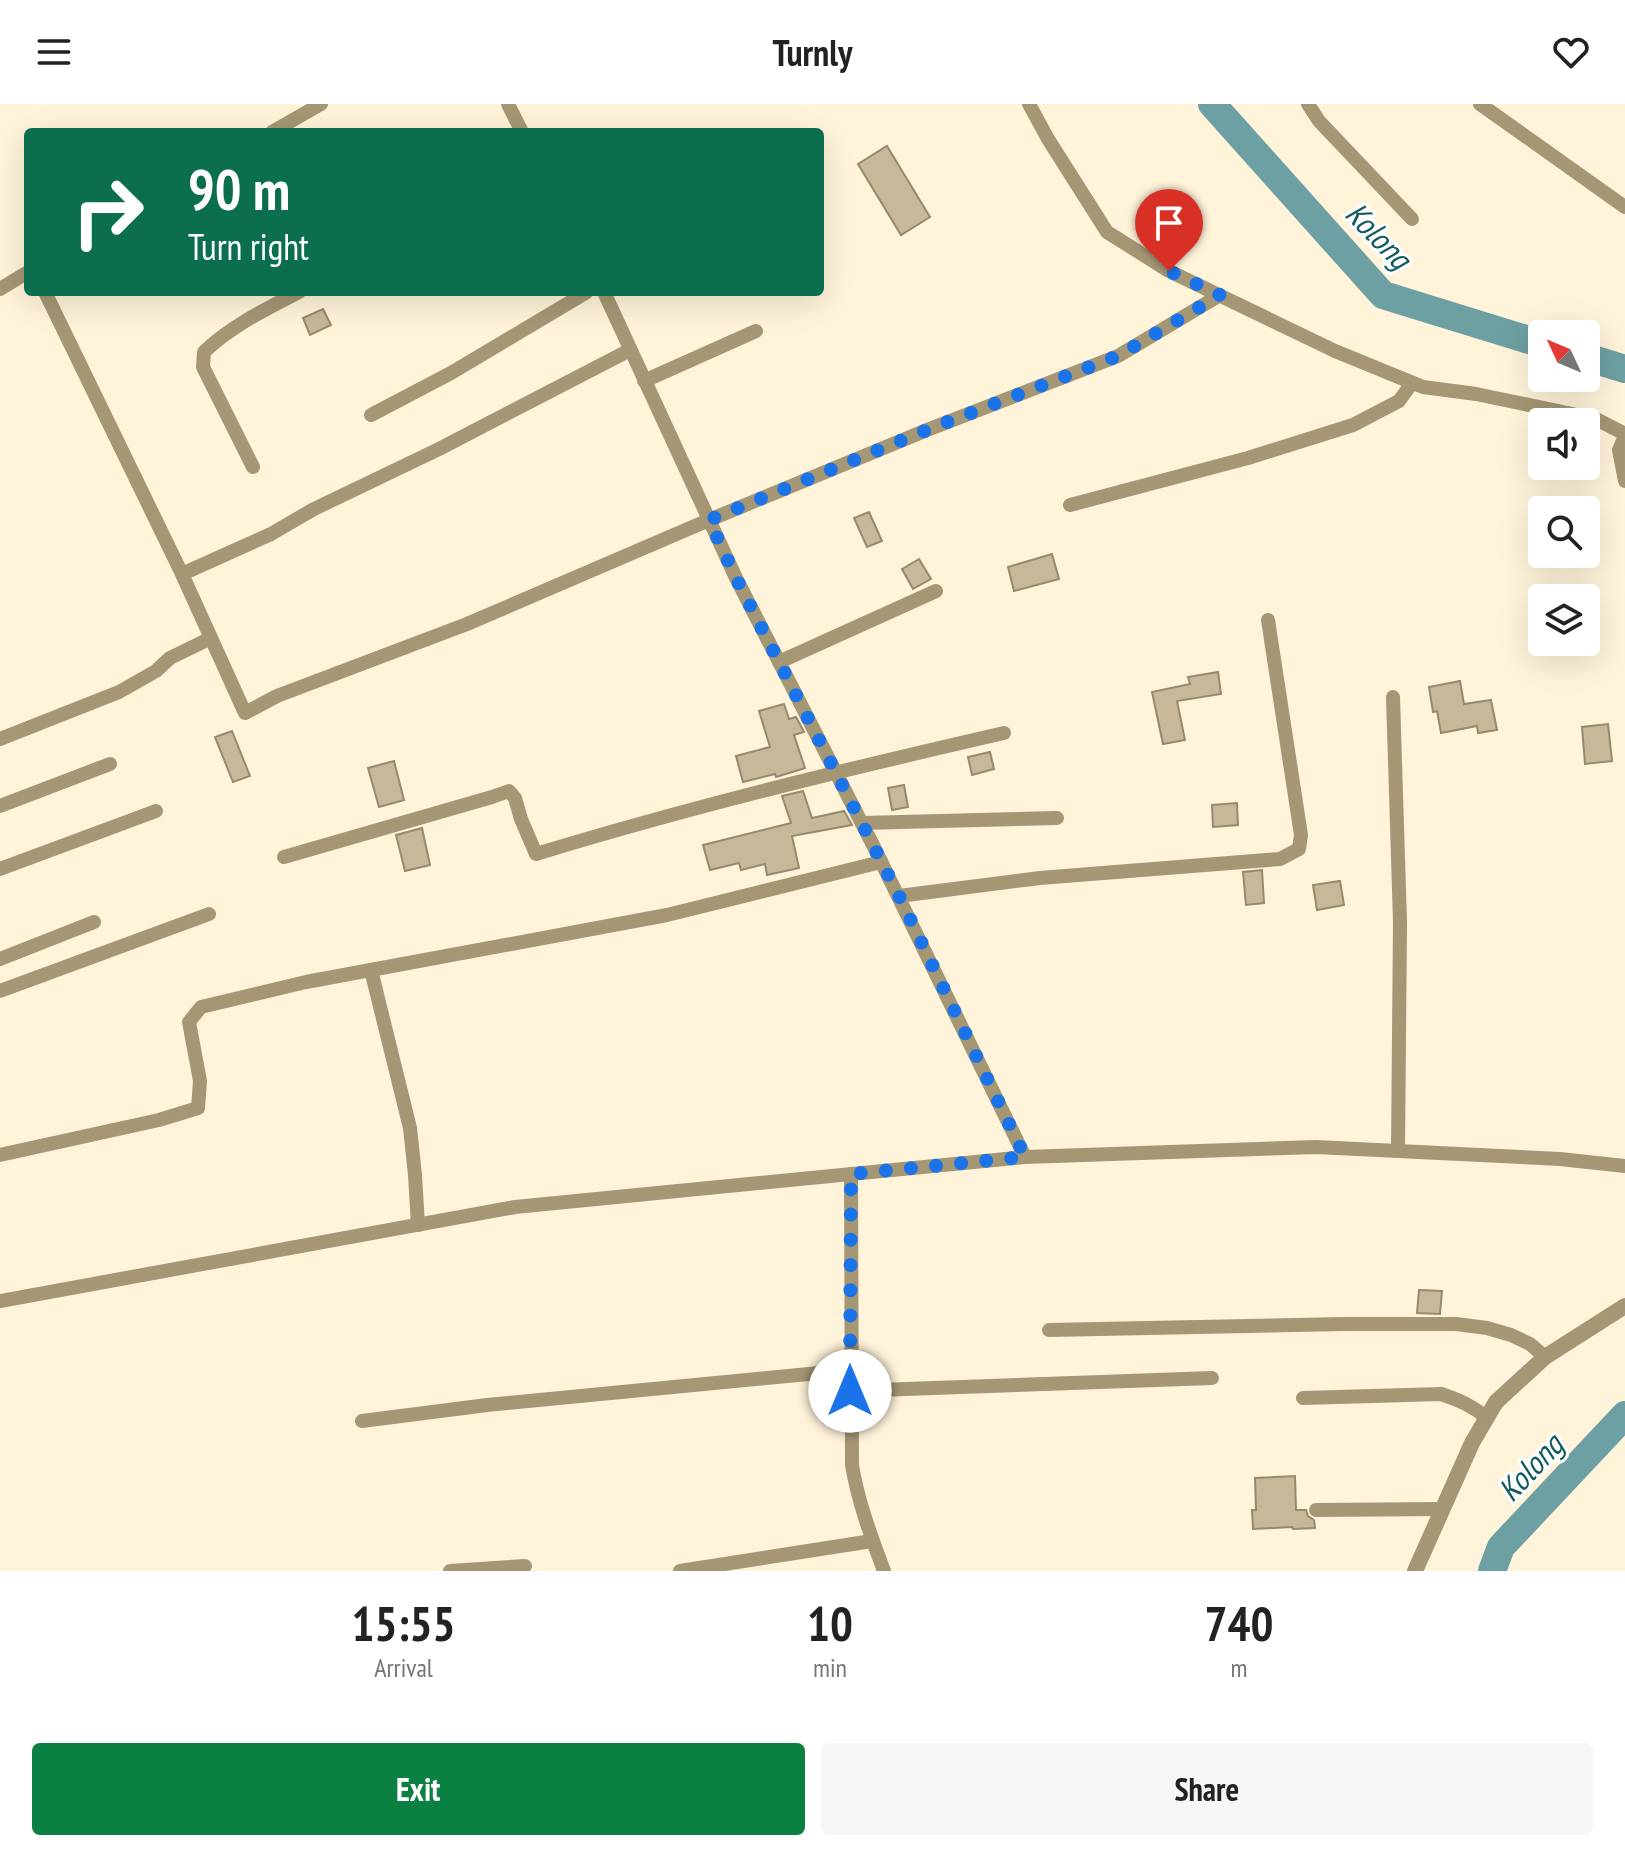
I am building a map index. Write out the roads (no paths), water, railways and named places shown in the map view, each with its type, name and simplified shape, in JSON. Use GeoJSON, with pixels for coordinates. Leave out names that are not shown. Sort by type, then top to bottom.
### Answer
{"type":"FeatureCollection","features":[{"type":"Feature","properties":{"kind":"street"},"geometry":{"type":"LineString","coordinates":[[279,128],[321,104]]}},
{"type":"Feature","properties":{"kind":"street"},"geometry":{"type":"LineString","coordinates":[[508,104],[520,128]]}},
{"type":"Feature","properties":{"kind":"street"},"geometry":{"type":"LineString","coordinates":[[1029,104],[1107,232],[1169,271],[1335,351],[1412,383],[1596,419],[1625,435],[1619,450],[1625,481]]}},
{"type":"Feature","properties":{"kind":"street"},"geometry":{"type":"LineString","coordinates":[[1308,104],[1319,121],[1412,219]]}},
{"type":"Feature","properties":{"kind":"street"},"geometry":{"type":"LineString","coordinates":[[1480,104],[1625,207]]}},
{"type":"Feature","properties":{"kind":"street"},"geometry":{"type":"LineString","coordinates":[[0,289],[24,274]]}},
{"type":"Feature","properties":{"kind":"street"},"geometry":{"type":"LineString","coordinates":[[47,296],[182,574],[245,713],[277,696],[467,624],[927,430],[1118,356],[1220,295]]}},
{"type":"Feature","properties":{"kind":"street"},"geometry":{"type":"LineString","coordinates":[[253,467],[203,367],[204,352],[240,324],[292,296]]}},
{"type":"Feature","properties":{"kind":"street"},"geometry":{"type":"LineString","coordinates":[[371,415],[451,373],[580,296]]}},
{"type":"Feature","properties":{"kind":"street"},"geometry":{"type":"LineString","coordinates":[[606,296],[709,520],[899,896],[1025,1157]]}},
{"type":"Feature","properties":{"kind":"street"},"geometry":{"type":"LineString","coordinates":[[644,381],[756,331]]}},
{"type":"Feature","properties":{"kind":"street"},"geometry":{"type":"LineString","coordinates":[[182,574],[271,534],[314,509],[439,449],[630,350]]}},
{"type":"Feature","properties":{"kind":"street"},"geometry":{"type":"LineString","coordinates":[[1070,505],[1248,458],[1353,425],[1399,401],[1412,383]]}},
{"type":"Feature","properties":{"kind":"street"},"geometry":{"type":"LineString","coordinates":[[779,662],[936,591]]}},
{"type":"Feature","properties":{"kind":"street"},"geometry":{"type":"LineString","coordinates":[[899,896],[1040,878],[1280,859],[1299,849],[1301,835],[1268,620]]}},
{"type":"Feature","properties":{"kind":"street"},"geometry":{"type":"LineString","coordinates":[[0,739],[119,692],[156,671],[170,658],[211,638]]}},
{"type":"Feature","properties":{"kind":"street"},"geometry":{"type":"LineString","coordinates":[[1393,697],[1400,922],[1398,1151]]}},
{"type":"Feature","properties":{"kind":"street"},"geometry":{"type":"LineString","coordinates":[[284,857],[509,791],[515,798],[536,854],[835,771],[1004,733]]}},
{"type":"Feature","properties":{"kind":"street"},"geometry":{"type":"LineString","coordinates":[[0,806],[110,764]]}},
{"type":"Feature","properties":{"kind":"street"},"geometry":{"type":"LineString","coordinates":[[0,869],[156,811]]}},
{"type":"Feature","properties":{"kind":"street"},"geometry":{"type":"LineString","coordinates":[[862,823],[1057,818]]}},
{"type":"Feature","properties":{"kind":"street"},"geometry":{"type":"LineString","coordinates":[[0,1155],[159,1120],[198,1108],[200,1081],[189,1022],[201,1007],[306,982],[667,915],[881,862]]}},
{"type":"Feature","properties":{"kind":"street"},"geometry":{"type":"LineString","coordinates":[[0,991],[209,914]]}},
{"type":"Feature","properties":{"kind":"street"},"geometry":{"type":"LineString","coordinates":[[0,959],[94,922]]}},
{"type":"Feature","properties":{"kind":"street"},"geometry":{"type":"LineString","coordinates":[[371,970],[410,1128],[418,1225]]}},
{"type":"Feature","properties":{"kind":"street"},"geometry":{"type":"LineString","coordinates":[[0,1301],[515,1207],[1025,1157],[1316,1147],[1560,1159],[1625,1166]]}},
{"type":"Feature","properties":{"kind":"street"},"geometry":{"type":"LineString","coordinates":[[851,1174],[852,1465],[856,1489],[884,1571]]}},
{"type":"Feature","properties":{"kind":"street"},"geometry":{"type":"LineString","coordinates":[[1415,1571],[1472,1443],[1496,1402],[1545,1357],[1625,1306]]}},
{"type":"Feature","properties":{"kind":"street"},"geometry":{"type":"LineString","coordinates":[[1049,1330],[1456,1324],[1511,1335],[1530,1344],[1545,1357]]}},
{"type":"Feature","properties":{"kind":"street"},"geometry":{"type":"LineString","coordinates":[[362,1421],[487,1405],[850,1370]]}},
{"type":"Feature","properties":{"kind":"street"},"geometry":{"type":"LineString","coordinates":[[850,1391],[1212,1378]]}},
{"type":"Feature","properties":{"kind":"street"},"geometry":{"type":"LineString","coordinates":[[1303,1398],[1441,1394],[1474,1407],[1487,1418]]}},
{"type":"Feature","properties":{"kind":"street"},"geometry":{"type":"LineString","coordinates":[[1316,1510],[1442,1509]]}},
{"type":"Feature","properties":{"kind":"street"},"geometry":{"type":"LineString","coordinates":[[680,1571],[872,1541]]}},
{"type":"Feature","properties":{"kind":"street"},"geometry":{"type":"LineString","coordinates":[[450,1571],[525,1566]]}},
{"type":"Feature","properties":{"kind":"waterway","name":"Kolong"},"geometry":{"type":"LineString","coordinates":[[1212,104],[1383,295],[1528,340]]}},
{"type":"Feature","properties":{"kind":"waterway","name":"Kolong"},"geometry":{"type":"LineString","coordinates":[[1600,361],[1625,369]]}},
{"type":"Feature","properties":{"kind":"waterway","name":"Kolong"},"geometry":{"type":"LineString","coordinates":[[1492,1571],[1501,1547],[1625,1415]]}}]}
